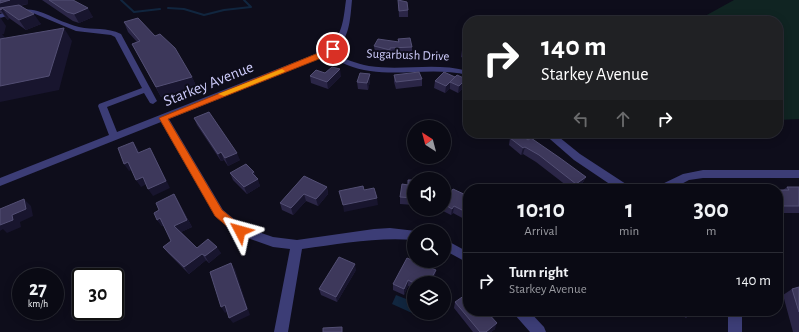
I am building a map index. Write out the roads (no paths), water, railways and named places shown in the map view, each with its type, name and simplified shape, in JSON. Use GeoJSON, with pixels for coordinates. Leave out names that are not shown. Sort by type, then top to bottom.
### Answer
{"type":"FeatureCollection","features":[{"type":"Feature","properties":{"kind":"street","name":"Starkey Avenue"},"geometry":{"type":"LineString","coordinates":[[0,182],[326,53],[342,40],[345,31],[349,0]]}},
{"type":"Feature","properties":{"kind":"street"},"geometry":{"type":"LineString","coordinates":[[0,16],[16,10],[39,10],[72,27],[111,31],[118,36],[153,101]]}},
{"type":"Feature","properties":{"kind":"street","name":"Sugarbush Drive"},"geometry":{"type":"LineString","coordinates":[[326,53],[364,68],[385,69],[440,67],[463,72]]}},
{"type":"Feature","properties":{"kind":"street"},"geometry":{"type":"LineString","coordinates":[[115,137],[102,106],[146,90]]}},
{"type":"Feature","properties":{"kind":"street"},"geometry":{"type":"LineString","coordinates":[[163,118],[219,213],[240,231],[253,237],[273,242],[297,245],[374,234],[390,233],[407,234]]}},
{"type":"Feature","properties":{"kind":"street"},"geometry":{"type":"LineString","coordinates":[[554,138],[577,157],[618,184]]}},
{"type":"Feature","properties":{"kind":"street"},"geometry":{"type":"LineString","coordinates":[[673,184],[688,177],[703,174],[799,174]]}},
{"type":"Feature","properties":{"kind":"street"},"geometry":{"type":"LineString","coordinates":[[281,332],[297,245]]}},
{"type":"Feature","properties":{"kind":"street"},"geometry":{"type":"LineString","coordinates":[[451,248],[463,255]]}},
{"type":"Feature","properties":{"kind":"street"},"geometry":{"type":"LineString","coordinates":[[525,316],[539,332]]}},
{"type":"Feature","properties":{"kind":"street"},"geometry":{"type":"LineString","coordinates":[[735,316],[735,332]]}},
{"type":"Feature","properties":{"kind":"water"},"geometry":{"type":"Polygon","coordinates":[[[396,295],[407,299],[407,311],[392,304],[396,295]]]}},
{"type":"Feature","properties":{"kind":"waterway"},"geometry":{"type":"LineString","coordinates":[[121,0],[134,12],[160,9]]}},
{"type":"Feature","properties":{"kind":"waterway"},"geometry":{"type":"LineString","coordinates":[[168,8],[184,9],[204,15],[224,10],[251,7],[244,0]]}}]}
